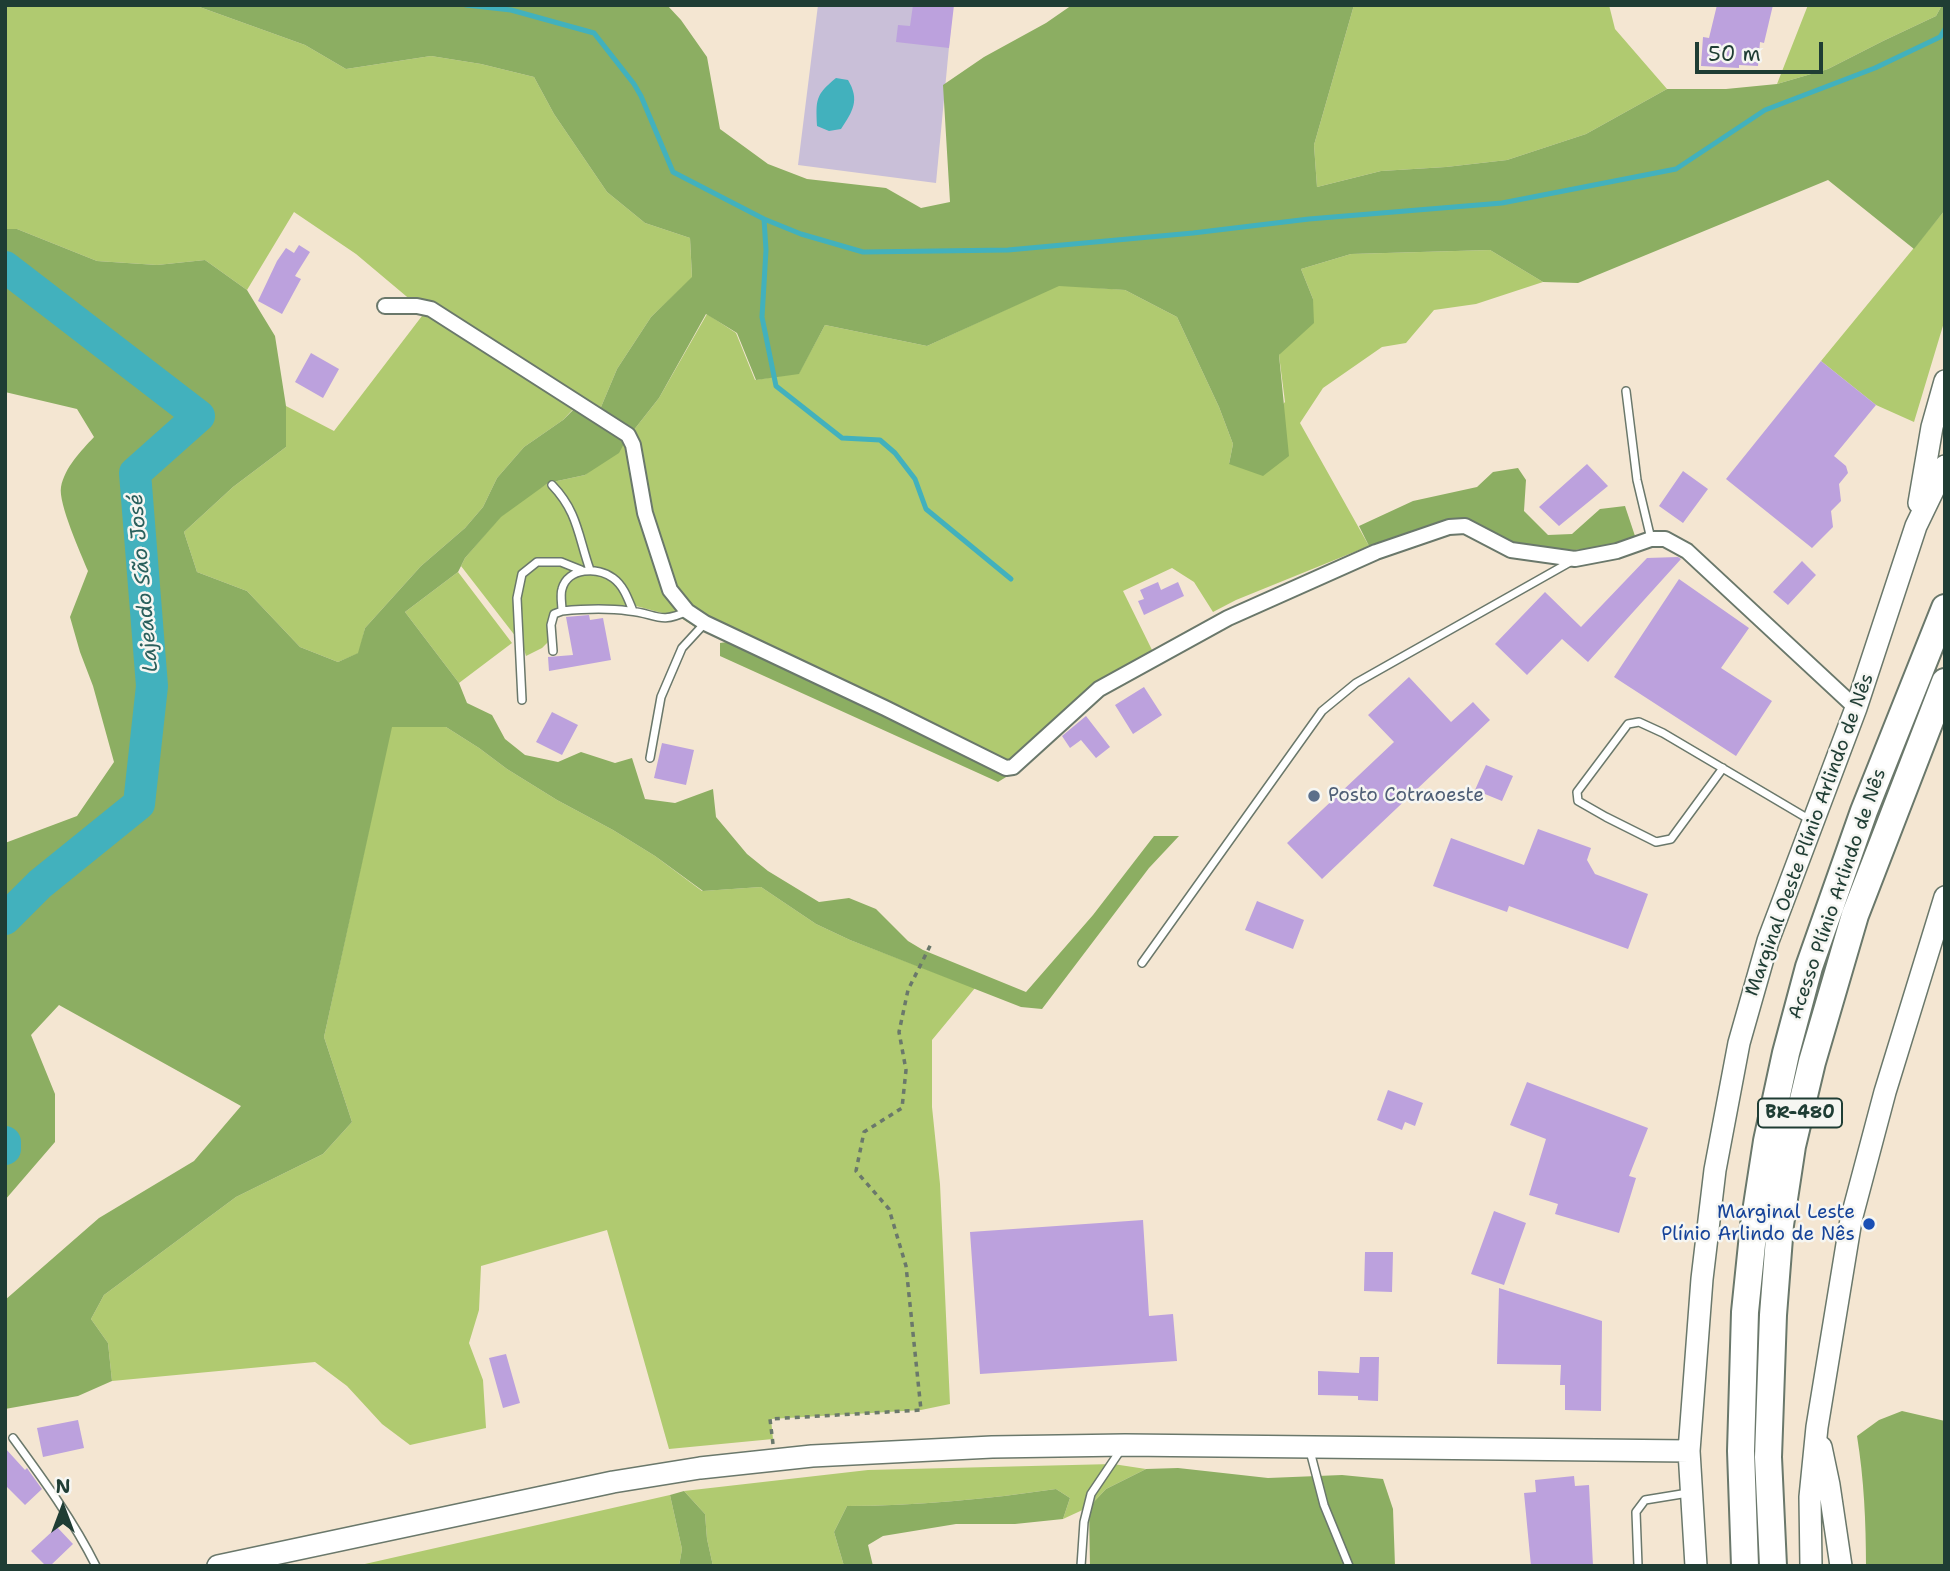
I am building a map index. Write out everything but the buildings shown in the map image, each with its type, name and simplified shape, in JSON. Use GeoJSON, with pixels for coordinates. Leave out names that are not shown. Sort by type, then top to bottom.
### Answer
{"type":"FeatureCollection","features":[{"type":"Feature","properties":{"kind":"highway","name":"Acesso Plínio Arlindo de Nês"},"geometry":{"type":"LineString","coordinates":[[1745,1566],[1741,1451],[1745,1312],[1754,1225],[1786,1053],[1809,967],[1864,811],[1945,608]]}},
{"type":"Feature","properties":{"kind":"highway","name":"Acesso Plínio Arlindo de Nês"},"geometry":{"type":"LineString","coordinates":[[1773,1566],[1768,1457],[1773,1315],[1780,1226],[1792,1146],[1812,1062],[1855,915],[1945,682]]}},
{"type":"Feature","properties":{"kind":"main road","name":"Marginal Oeste Plínio Arlindo de Nês"},"geometry":{"type":"LineString","coordinates":[[1916,526],[1932,427],[1945,381]]}},
{"type":"Feature","properties":{"kind":"main road","name":"Marginal Oeste Plínio Arlindo de Nês"},"geometry":{"type":"LineString","coordinates":[[1696,1566],[1689,1451],[1705,1252],[1715,1170],[1739,1043],[1769,941],[1856,708],[1916,526],[1945,466]]}},
{"type":"Feature","properties":{"kind":"main road"},"geometry":{"type":"LineString","coordinates":[[1811,1566],[1810,1497],[1817,1426],[1851,1220],[1885,1092],[1945,897]]}},
{"type":"Feature","properties":{"kind":"main road"},"geometry":{"type":"LineString","coordinates":[[1817,1426],[1829,1485],[1839,1563]]}},
{"type":"Feature","properties":{"kind":"main road"},"geometry":{"type":"LineString","coordinates":[[218,1566],[613,1482],[701,1468],[811,1456],[992,1447],[1125,1445],[1689,1451]]}},
{"type":"Feature","properties":{"kind":"street"},"geometry":{"type":"LineString","coordinates":[[385,306],[431,309],[628,435],[633,445],[645,513],[670,590],[687,611],[705,623],[1006,768],[1013,767],[1100,689],[1228,618],[1376,552],[1449,527],[1465,526],[1511,551],[1575,559],[1617,551],[1651,539],[1665,539],[1687,551],[1856,708]]}},
{"type":"Feature","properties":{"kind":"lane"},"geometry":{"type":"LineString","coordinates":[[1626,391],[1637,480],[1651,539]]}},
{"type":"Feature","properties":{"kind":"lane"},"geometry":{"type":"LineString","coordinates":[[552,485],[571,510],[586,570]]}},
{"type":"Feature","properties":{"kind":"lane"},"geometry":{"type":"LineString","coordinates":[[1142,963],[1322,711],[1356,683],[1575,559]]}},
{"type":"Feature","properties":{"kind":"lane"},"geometry":{"type":"LineString","coordinates":[[522,700],[517,598],[522,574],[537,562],[561,562],[611,576],[622,587],[633,611]]}},
{"type":"Feature","properties":{"kind":"lane"},"geometry":{"type":"LineString","coordinates":[[562,611],[561,589],[567,579],[586,570]]}},
{"type":"Feature","properties":{"kind":"lane"},"geometry":{"type":"LineString","coordinates":[[553,651],[551,625],[554,614],[562,611],[633,611],[674,618],[687,611]]}},
{"type":"Feature","properties":{"kind":"lane"},"geometry":{"type":"LineString","coordinates":[[650,758],[661,697],[682,648],[705,623]]}},
{"type":"Feature","properties":{"kind":"lane"},"geometry":{"type":"LineString","coordinates":[[1723,768],[1671,839],[1656,842],[1578,801],[1577,792],[1628,724],[1639,722],[1663,733],[1814,821]]}},
{"type":"Feature","properties":{"kind":"lane"},"geometry":{"type":"LineString","coordinates":[[13,1438],[56,1497],[96,1566]]}},
{"type":"Feature","properties":{"kind":"lane"},"geometry":{"type":"LineString","coordinates":[[1081,1566],[1084,1522],[1091,1494],[1125,1445]]}},
{"type":"Feature","properties":{"kind":"lane"},"geometry":{"type":"LineString","coordinates":[[1309,1446],[1324,1505],[1349,1566]]}},
{"type":"Feature","properties":{"kind":"lane"},"geometry":{"type":"LineString","coordinates":[[1638,1566],[1636,1512],[1644,1500],[1692,1493]]}},
{"type":"Feature","properties":{"kind":"path"},"geometry":{"type":"LineString","coordinates":[[775,1460],[771,1419],[921,1410],[906,1266],[889,1209],[856,1171],[864,1132],[902,1108],[906,1070],[900,1032],[908,990],[931,944]]}},
{"type":"Feature","properties":{"kind":"shaded area"},"geometry":{"type":"Polygon","coordinates":[[[818,5],[953,5],[936,183],[798,165],[818,5]]]}},
{"type":"Feature","properties":{"kind":"green space"},"geometry":{"type":"Polygon","coordinates":[[[5,5],[194,5],[305,45],[346,69],[431,56],[481,64],[534,77],[554,114],[607,192],[645,223],[690,238],[692,278],[651,317],[617,369],[596,419],[574,408],[563,420],[524,447],[497,478],[483,507],[465,528],[421,566],[365,628],[359,653],[338,662],[300,647],[247,591],[197,572],[184,532],[233,487],[286,447],[286,406],[334,431],[425,312],[356,254],[294,212],[247,290],[205,260],[157,265],[97,261],[17,229],[5,229],[5,5]]]}},
{"type":"Feature","properties":{"kind":"green space"},"geometry":{"type":"Polygon","coordinates":[[[194,5],[667,5],[707,57],[720,129],[768,164],[807,179],[886,188],[921,208],[950,202],[943,85],[984,57],[1046,23],[1072,5],[1354,5],[1314,145],[1317,187],[1381,171],[1507,160],[1586,134],[1667,89],[1726,89],[1777,84],[1828,69],[1936,16],[1942,5],[1945,5],[1945,210],[1914,249],[1828,180],[1578,283],[1543,282],[1490,250],[1351,254],[1301,269],[1313,299],[1314,323],[1279,355],[1289,456],[1263,476],[1229,464],[1233,444],[1219,407],[1177,317],[1125,290],[1059,286],[927,346],[825,325],[799,374],[756,380],[737,333],[706,314],[659,398],[619,453],[585,475],[548,483],[501,517],[465,558],[458,572],[405,612],[459,683],[467,703],[492,715],[505,739],[525,755],[558,762],[581,752],[615,763],[632,758],[645,799],[675,803],[713,789],[716,817],[747,854],[768,871],[819,902],[849,898],[876,909],[908,941],[923,950],[1026,992],[1093,915],[1154,836],[1179,836],[1149,868],[1042,1009],[1021,1007],[850,940],[816,924],[761,887],[703,891],[655,856],[557,800],[446,727],[392,727],[324,1037],[352,1122],[323,1154],[236,1197],[104,1295],[91,1319],[108,1343],[112,1381],[78,1396],[5,1409],[5,1300],[99,1218],[194,1161],[241,1106],[59,1005],[31,1035],[55,1094],[55,1142],[5,1200],[5,843],[77,816],[114,762],[70,617],[88,571],[61,495],[63,480],[70,466],[94,437],[77,409],[5,392],[5,229],[17,229],[97,261],[157,265],[205,260],[247,290],[275,336],[286,406],[286,447],[233,487],[184,532],[197,572],[247,591],[300,647],[338,662],[358,653],[365,628],[421,566],[465,528],[483,507],[497,478],[524,447],[563,420],[575,408],[596,419],[617,369],[651,317],[692,277],[690,238],[645,223],[607,192],[554,114],[534,77],[481,64],[431,56],[346,69],[305,45],[194,5]]]}},
{"type":"Feature","properties":{"kind":"green space"},"geometry":{"type":"Polygon","coordinates":[[[1354,5],[1609,5],[1615,29],[1667,89],[1586,134],[1507,160],[1381,171],[1317,187],[1314,145],[1354,5]]]}},
{"type":"Feature","properties":{"kind":"green space"},"geometry":{"type":"Polygon","coordinates":[[[1808,5],[1942,5],[1936,16],[1828,69],[1777,84],[1808,5]]]}},
{"type":"Feature","properties":{"kind":"green space"},"geometry":{"type":"Polygon","coordinates":[[[1945,210],[1945,319],[1914,422],[1876,405],[1821,361],[1945,210]]]}},
{"type":"Feature","properties":{"kind":"green space"},"geometry":{"type":"Polygon","coordinates":[[[1490,250],[1543,282],[1476,304],[1434,310],[1406,343],[1382,347],[1323,388],[1300,423],[1369,546],[1213,612],[1194,582],[1172,568],[1123,591],[1152,650],[1096,682],[1039,734],[1011,774],[884,711],[698,629],[681,618],[636,606],[562,607],[550,613],[547,623],[548,642],[526,656],[523,646],[461,566],[500,517],[548,483],[585,475],[626,440],[659,398],[707,314],[736,333],[755,380],[799,373],[825,325],[927,346],[1059,285],[1125,290],[1177,317],[1219,407],[1233,444],[1229,464],[1285,402],[1279,355],[1313,299],[1301,269],[1351,254],[1490,250]]]}},
{"type":"Feature","properties":{"kind":"green space"},"geometry":{"type":"Polygon","coordinates":[[[1518,468],[1526,480],[1524,511],[1548,535],[1572,534],[1600,509],[1625,506],[1635,536],[1617,545],[1575,550],[1516,547],[1461,520],[1369,546],[1359,526],[1413,501],[1477,487],[1493,472],[1518,468]]]}},
{"type":"Feature","properties":{"kind":"green space"},"geometry":{"type":"Polygon","coordinates":[[[458,572],[512,643],[459,683],[405,612],[458,572]]]}},
{"type":"Feature","properties":{"kind":"green space"},"geometry":{"type":"Polygon","coordinates":[[[727,642],[884,711],[1011,774],[998,782],[720,656],[720,643],[727,642]]]}},
{"type":"Feature","properties":{"kind":"green space"},"geometry":{"type":"Polygon","coordinates":[[[391,727],[446,727],[557,800],[655,856],[702,891],[761,887],[816,924],[850,940],[975,988],[932,1040],[932,1107],[940,1184],[950,1404],[921,1410],[771,1419],[773,1439],[669,1449],[607,1230],[481,1266],[479,1310],[469,1343],[483,1380],[486,1428],[410,1445],[382,1424],[347,1386],[315,1362],[112,1381],[108,1343],[91,1319],[104,1295],[236,1197],[323,1154],[352,1122],[324,1037],[391,727]]]}},
{"type":"Feature","properties":{"kind":"green space"},"geometry":{"type":"Polygon","coordinates":[[[1902,1411],[1945,1421],[1945,1566],[1866,1566],[1864,1501],[1857,1436],[1879,1420],[1902,1411]]]}},
{"type":"Feature","properties":{"kind":"green space"},"geometry":{"type":"Polygon","coordinates":[[[1113,1464],[1146,1469],[1106,1489],[1089,1507],[1063,1519],[1070,1498],[1056,1489],[952,1501],[847,1506],[834,1532],[844,1566],[713,1566],[705,1514],[684,1491],[868,1470],[1113,1464]]]}},
{"type":"Feature","properties":{"kind":"green space"},"geometry":{"type":"Polygon","coordinates":[[[1178,1468],[1268,1478],[1342,1475],[1383,1479],[1393,1509],[1395,1566],[1090,1566],[1089,1507],[1106,1489],[1146,1469],[1178,1468]]]}},
{"type":"Feature","properties":{"kind":"green space"},"geometry":{"type":"Polygon","coordinates":[[[1056,1489],[1070,1498],[1063,1519],[1015,1524],[956,1524],[883,1536],[868,1545],[873,1566],[844,1566],[834,1532],[847,1506],[951,1501],[1056,1489]]]}},
{"type":"Feature","properties":{"kind":"green space"},"geometry":{"type":"Polygon","coordinates":[[[684,1491],[705,1514],[713,1566],[679,1566],[682,1549],[670,1495],[684,1491]]]}},
{"type":"Feature","properties":{"kind":"green space"},"geometry":{"type":"Polygon","coordinates":[[[670,1495],[682,1549],[679,1566],[356,1566],[670,1495]]]}},
{"type":"Feature","properties":{"kind":"water"},"geometry":{"type":"Polygon","coordinates":[[[836,78],[848,80],[854,100],[849,117],[841,129],[829,131],[817,126],[817,104],[820,94],[836,78]]]}},
{"type":"Feature","properties":{"kind":"waterway"},"geometry":{"type":"LineString","coordinates":[[466,5],[511,10],[594,33],[641,96],[673,172],[764,219],[801,234],[863,252],[1008,250],[1309,219],[1502,203],[1676,169],[1765,110],[1875,68],[1940,37],[1945,29]]}},
{"type":"Feature","properties":{"kind":"waterway"},"geometry":{"type":"LineString","coordinates":[[764,219],[766,250],[762,317],[776,386],[842,438],[880,440],[895,453],[915,479],[926,509],[1011,579]]}},
{"type":"Feature","properties":{"kind":"waterway","name":"Lajeado São José"},"geometry":{"type":"LineString","coordinates":[[5,267],[199,416],[135,473],[152,686],[139,804],[40,884],[5,919]]}},
{"type":"Feature","properties":{"kind":"waterway","name":"Lajeado São José"},"geometry":{"type":"LineString","coordinates":[[5,1142],[5,1149]]}},
{"type":"Feature","properties":{"kind":"place","name":"Posto Cotraoeste"},"geometry":{"type":"Point","coordinates":[1314,796]}},
{"type":"Feature","properties":{"kind":"place","name":"Marginal Leste Plínio Arlindo de Nês"},"geometry":{"type":"Point","coordinates":[1869,1224]}}]}
